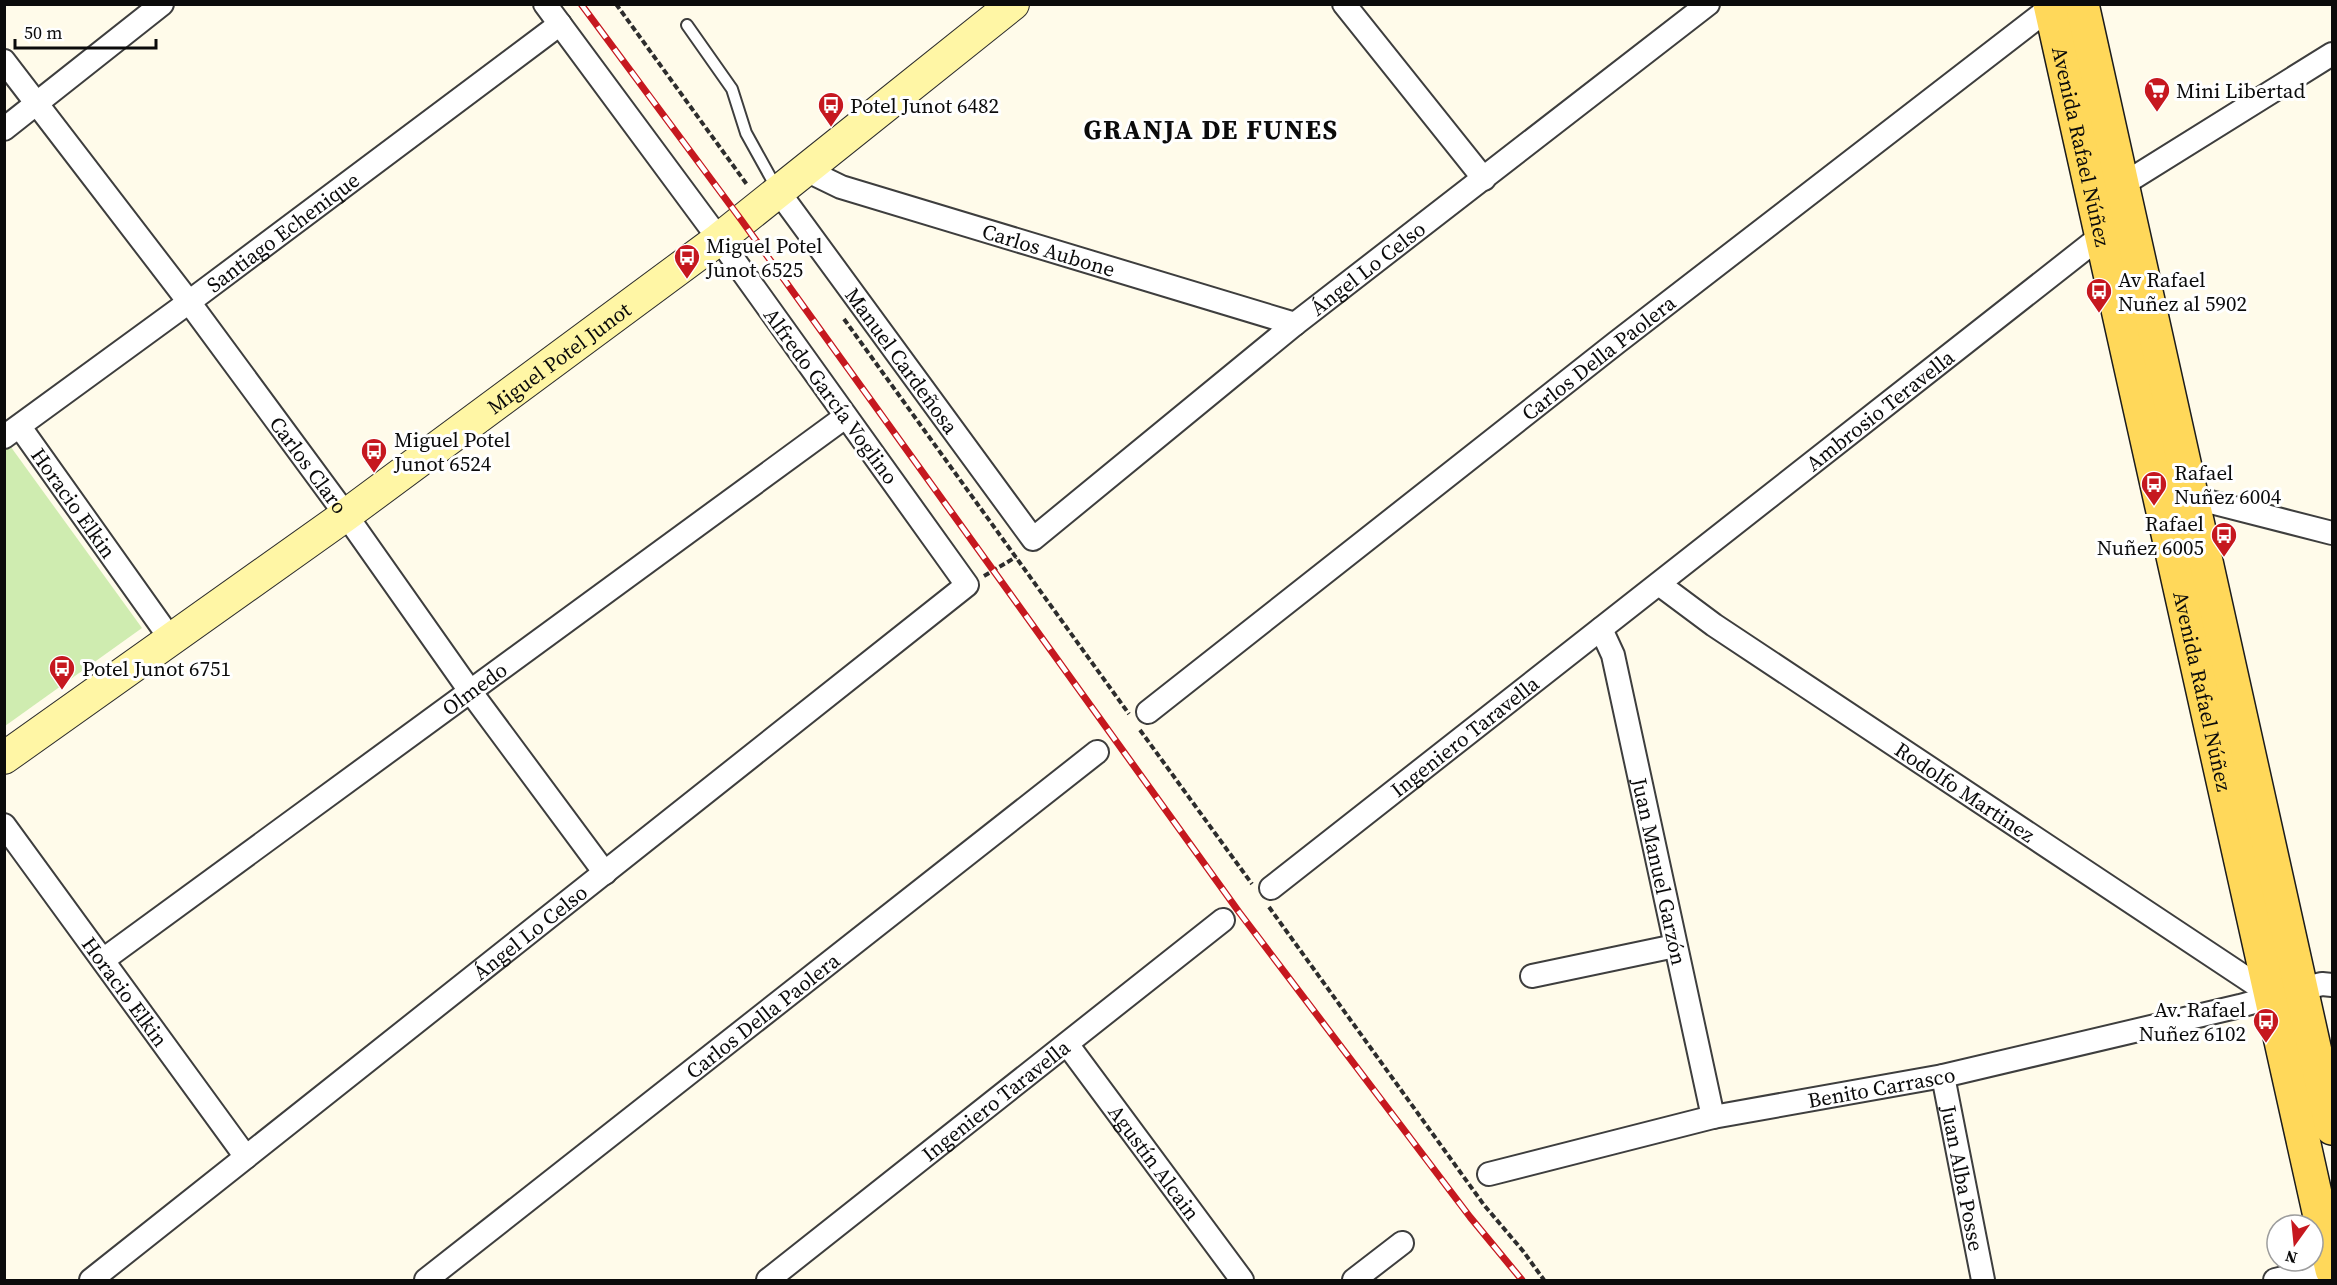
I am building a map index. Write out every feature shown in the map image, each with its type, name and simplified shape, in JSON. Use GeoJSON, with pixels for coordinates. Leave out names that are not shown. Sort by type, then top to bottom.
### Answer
{"type":"FeatureCollection","features":[{"type":"Feature","properties":{"kind":"main road","name":"Miguel Potel Junot"},"geometry":{"type":"LineString","coordinates":[[4,758],[346,515],[719,239],[1013,4]]}},
{"type":"Feature","properties":{"kind":"main road","name":"Avenida Rafael Núñez"},"geometry":{"type":"LineString","coordinates":[[2061,5],[2122,185],[2332,1128]]}},
{"type":"Feature","properties":{"kind":"main road","name":"Avenida Rafael Núñez"},"geometry":{"type":"LineString","coordinates":[[2061,5],[2101,236],[2255,923],[2269,929],[2284,980],[2302,990]]}},
{"type":"Feature","properties":{"kind":"main road","name":"Avenida Rafael Núñez"},"geometry":{"type":"LineString","coordinates":[[2302,990],[2332,1268]]}},
{"type":"Feature","properties":{"kind":"street"},"geometry":{"type":"LineString","coordinates":[[4,129],[162,4]]}},
{"type":"Feature","properties":{"kind":"street","name":"Alfredo García Voglino"},"geometry":{"type":"LineString","coordinates":[[545,4],[719,239],[967,585]]}},
{"type":"Feature","properties":{"kind":"street"},"geometry":{"type":"LineString","coordinates":[[1344,4],[1484,180]]}},
{"type":"Feature","properties":{"kind":"street","name":"Ángel Lo Celso"},"geometry":{"type":"LineString","coordinates":[[1033,539],[1295,324],[1484,180],[1708,4]]}},
{"type":"Feature","properties":{"kind":"street","name":"Carlos Della Paolera"},"geometry":{"type":"LineString","coordinates":[[1148,712],[1616,344],[2061,5]]}},
{"type":"Feature","properties":{"kind":"street","name":"Santiago Echenique"},"geometry":{"type":"LineString","coordinates":[[12,432],[560,24]]}},
{"type":"Feature","properties":{"kind":"street"},"geometry":{"type":"LineString","coordinates":[[2122,185],[2332,54]]}},
{"type":"Feature","properties":{"kind":"street","name":"Carlos Claro"},"geometry":{"type":"LineString","coordinates":[[4,61],[189,302],[346,515],[470,691],[605,873]]}},
{"type":"Feature","properties":{"kind":"street","name":"Carlos Aubone"},"geometry":{"type":"LineString","coordinates":[[806,170],[841,187],[1295,324]]}},
{"type":"Feature","properties":{"kind":"street","name":"Manuel Cardeñosa"},"geometry":{"type":"LineString","coordinates":[[770,198],[1033,539]]}},
{"type":"Feature","properties":{"kind":"street","name":"Ambrosio Teravella"},"geometry":{"type":"LineString","coordinates":[[1659,584],[2101,236]]}},
{"type":"Feature","properties":{"kind":"street","name":"Olmedo"},"geometry":{"type":"LineString","coordinates":[[103,960],[845,417]]}},
{"type":"Feature","properties":{"kind":"street","name":"Horacio Elkin"},"geometry":{"type":"LineString","coordinates":[[12,432],[170,638]]}},
{"type":"Feature","properties":{"kind":"street"},"geometry":{"type":"LineString","coordinates":[[2191,496],[2332,533]]}},
{"type":"Feature","properties":{"kind":"street","name":"Ingeniero Taravella"},"geometry":{"type":"LineString","coordinates":[[1264,893],[1659,584]]}},
{"type":"Feature","properties":{"kind":"street","name":"Rodolfo Martinez"},"geometry":{"type":"LineString","coordinates":[[1659,584],[1724,631],[2302,990]]}},
{"type":"Feature","properties":{"kind":"street","name":"Ángel Lo Celso"},"geometry":{"type":"LineString","coordinates":[[91,1281],[967,585]]}},
{"type":"Feature","properties":{"kind":"street","name":"Juan Manuel Garzón"},"geometry":{"type":"LineString","coordinates":[[1601,629],[1613,655],[1713,1117]]}},
{"type":"Feature","properties":{"kind":"street","name":"Carlos Della Paolera"},"geometry":{"type":"LineString","coordinates":[[426,1281],[1097,752]]}},
{"type":"Feature","properties":{"kind":"street","name":"Horacio Elkin"},"geometry":{"type":"LineString","coordinates":[[4,825],[246,1157]]}},
{"type":"Feature","properties":{"kind":"street","name":"Ingeniero Taravella"},"geometry":{"type":"LineString","coordinates":[[768,1281],[1223,920]]}},
{"type":"Feature","properties":{"kind":"street"},"geometry":{"type":"LineString","coordinates":[[1532,976],[1675,946]]}},
{"type":"Feature","properties":{"kind":"street","name":"Benito Carrasco"},"geometry":{"type":"LineString","coordinates":[[1489,1174],[1713,1117],[1943,1076],[2302,990]]}},
{"type":"Feature","properties":{"kind":"street","name":"Agustín Alcain"},"geometry":{"type":"LineString","coordinates":[[1067,1044],[1242,1281]]}},
{"type":"Feature","properties":{"kind":"street","name":"Juan Alba Posse"},"geometry":{"type":"LineString","coordinates":[[1943,1076],[1983,1281]]}},
{"type":"Feature","properties":{"kind":"street"},"geometry":{"type":"LineString","coordinates":[[1354,1281],[1402,1244]]}},
{"type":"Feature","properties":{"kind":"street"},"geometry":{"type":"LineString","coordinates":[[2275,1281],[2332,1268]]}},
{"type":"Feature","properties":{"kind":"lane","name":"Manuel Cardeñosa"},"geometry":{"type":"LineString","coordinates":[[687,25],[732,89],[770,198]]}},
{"type":"Feature","properties":{"kind":"path"},"geometry":{"type":"LineString","coordinates":[[616,4],[770,198]]}},
{"type":"Feature","properties":{"kind":"path"},"geometry":{"type":"LineString","coordinates":[[837,310],[1015,557],[1264,893],[1484,1205],[1523,1251],[1544,1281]]}},
{"type":"Feature","properties":{"kind":"path"},"geometry":{"type":"LineString","coordinates":[[967,585],[1015,557],[1033,539]]}},
{"type":"Feature","properties":{"kind":"green space"},"geometry":{"type":"Polygon","coordinates":[[[8,443],[142,628],[5,726],[4,446],[8,443]]]}},
{"type":"Feature","properties":{"kind":"railway"},"geometry":{"type":"LineString","coordinates":[[581,4],[742,221],[1239,912],[1470,1217],[1522,1280]]}},
{"type":"Feature","properties":{"kind":"place","name":"Mini Libertad"},"geometry":{"type":"Point","coordinates":[2157,113]}},
{"type":"Feature","properties":{"kind":"place","name":"Potel Junot 6482"},"geometry":{"type":"Point","coordinates":[831,128]}},
{"type":"Feature","properties":{"kind":"place","name":"Miguel Potel Junot 6525"},"geometry":{"type":"Point","coordinates":[687,280]}},
{"type":"Feature","properties":{"kind":"place","name":"Av Rafael Nuñez al 5902"},"geometry":{"type":"Point","coordinates":[2099,314]}},
{"type":"Feature","properties":{"kind":"place","name":"Miguel Potel Junot 6524"},"geometry":{"type":"Point","coordinates":[374,474]}},
{"type":"Feature","properties":{"kind":"place","name":"Rafael Nuñez 6004"},"geometry":{"type":"Point","coordinates":[2154,507]}},
{"type":"Feature","properties":{"kind":"place","name":"Rafael Nuñez 6005"},"geometry":{"type":"Point","coordinates":[2224,558]}},
{"type":"Feature","properties":{"kind":"place","name":"Potel Junot 6751"},"geometry":{"type":"Point","coordinates":[62,691]}},
{"type":"Feature","properties":{"kind":"place","name":"Av. Rafael Nuñez 6102"},"geometry":{"type":"Point","coordinates":[2266,1044]}},
{"type":"Feature","properties":{"kind":"district","name":"GRANJA DE FUNES"},"geometry":{"type":"Point","coordinates":[1211,129]}}]}
